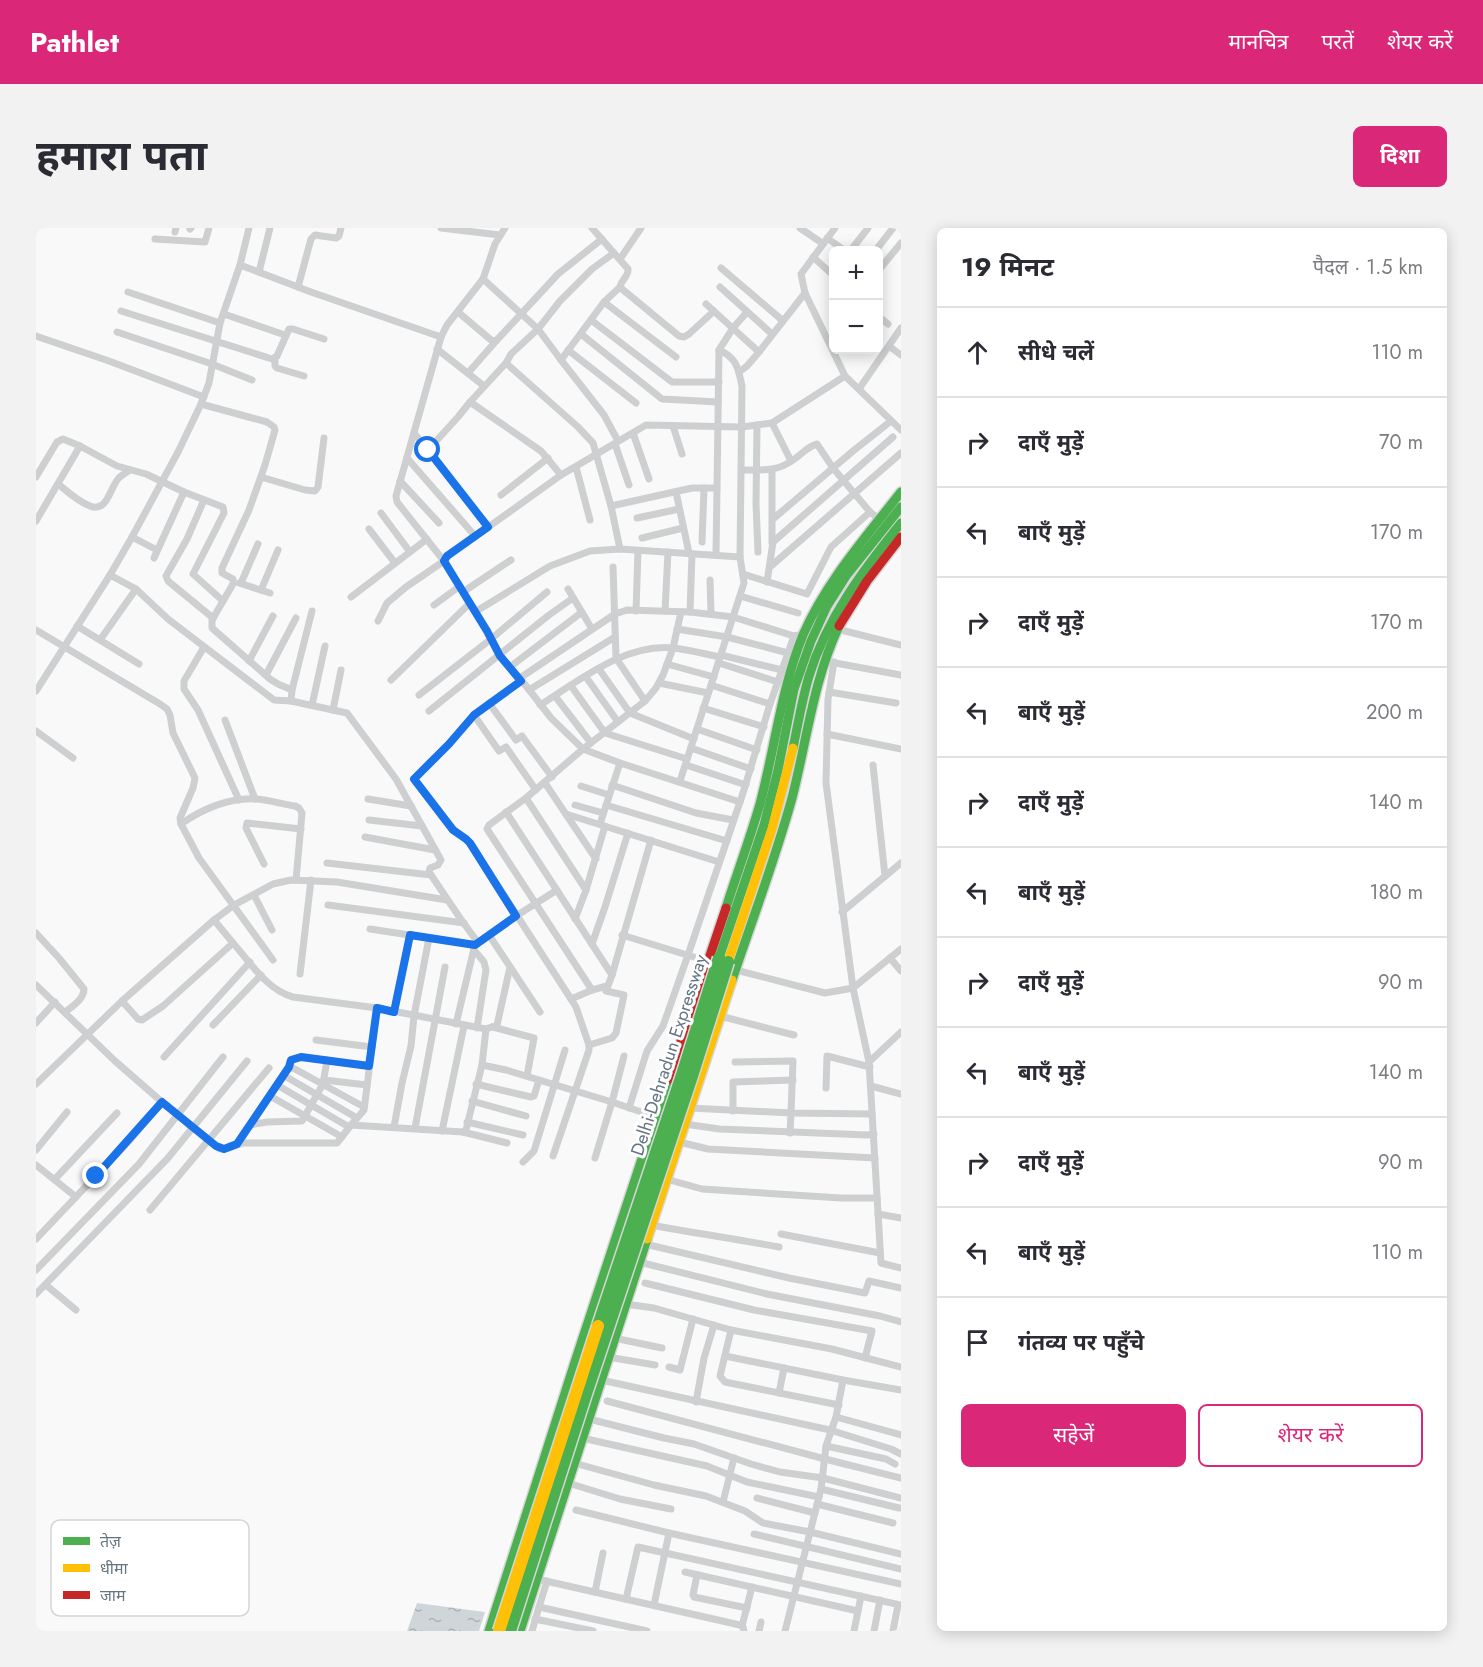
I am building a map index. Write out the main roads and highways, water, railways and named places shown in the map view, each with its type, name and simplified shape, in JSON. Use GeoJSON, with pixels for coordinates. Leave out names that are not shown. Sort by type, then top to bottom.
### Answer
{"type":"FeatureCollection","features":[{"type":"Feature","properties":{"kind":"main road"},"geometry":{"type":"LineString","coordinates":[[489,1631],[760,804],[799,635],[874,515],[901,492]]}},
{"type":"Feature","properties":{"kind":"main road","name":"Delhi-Dehradun Expressway"},"geometry":{"type":"LineString","coordinates":[[499,1631],[766,817],[794,692],[806,652],[837,590],[901,507]]}},
{"type":"Feature","properties":{"kind":"main road","name":"Delhi-Dehradun Expressway"},"geometry":{"type":"LineString","coordinates":[[510,1631],[588,1386],[693,1076],[775,820],[786,781],[802,702],[813,665],[829,626],[846,596],[866,566],[901,523]]}},
{"type":"Feature","properties":{"kind":"main road"},"geometry":{"type":"LineString","coordinates":[[520,1631],[542,1580],[613,1358],[646,1264],[645,1244],[792,798],[814,696],[829,661],[837,629],[867,581],[901,537]]}},
{"type":"Feature","properties":{"kind":"water"},"geometry":{"type":"Polygon","coordinates":[[[417,1603],[485,1612],[479,1631],[407,1631],[417,1603]]]}}]}
